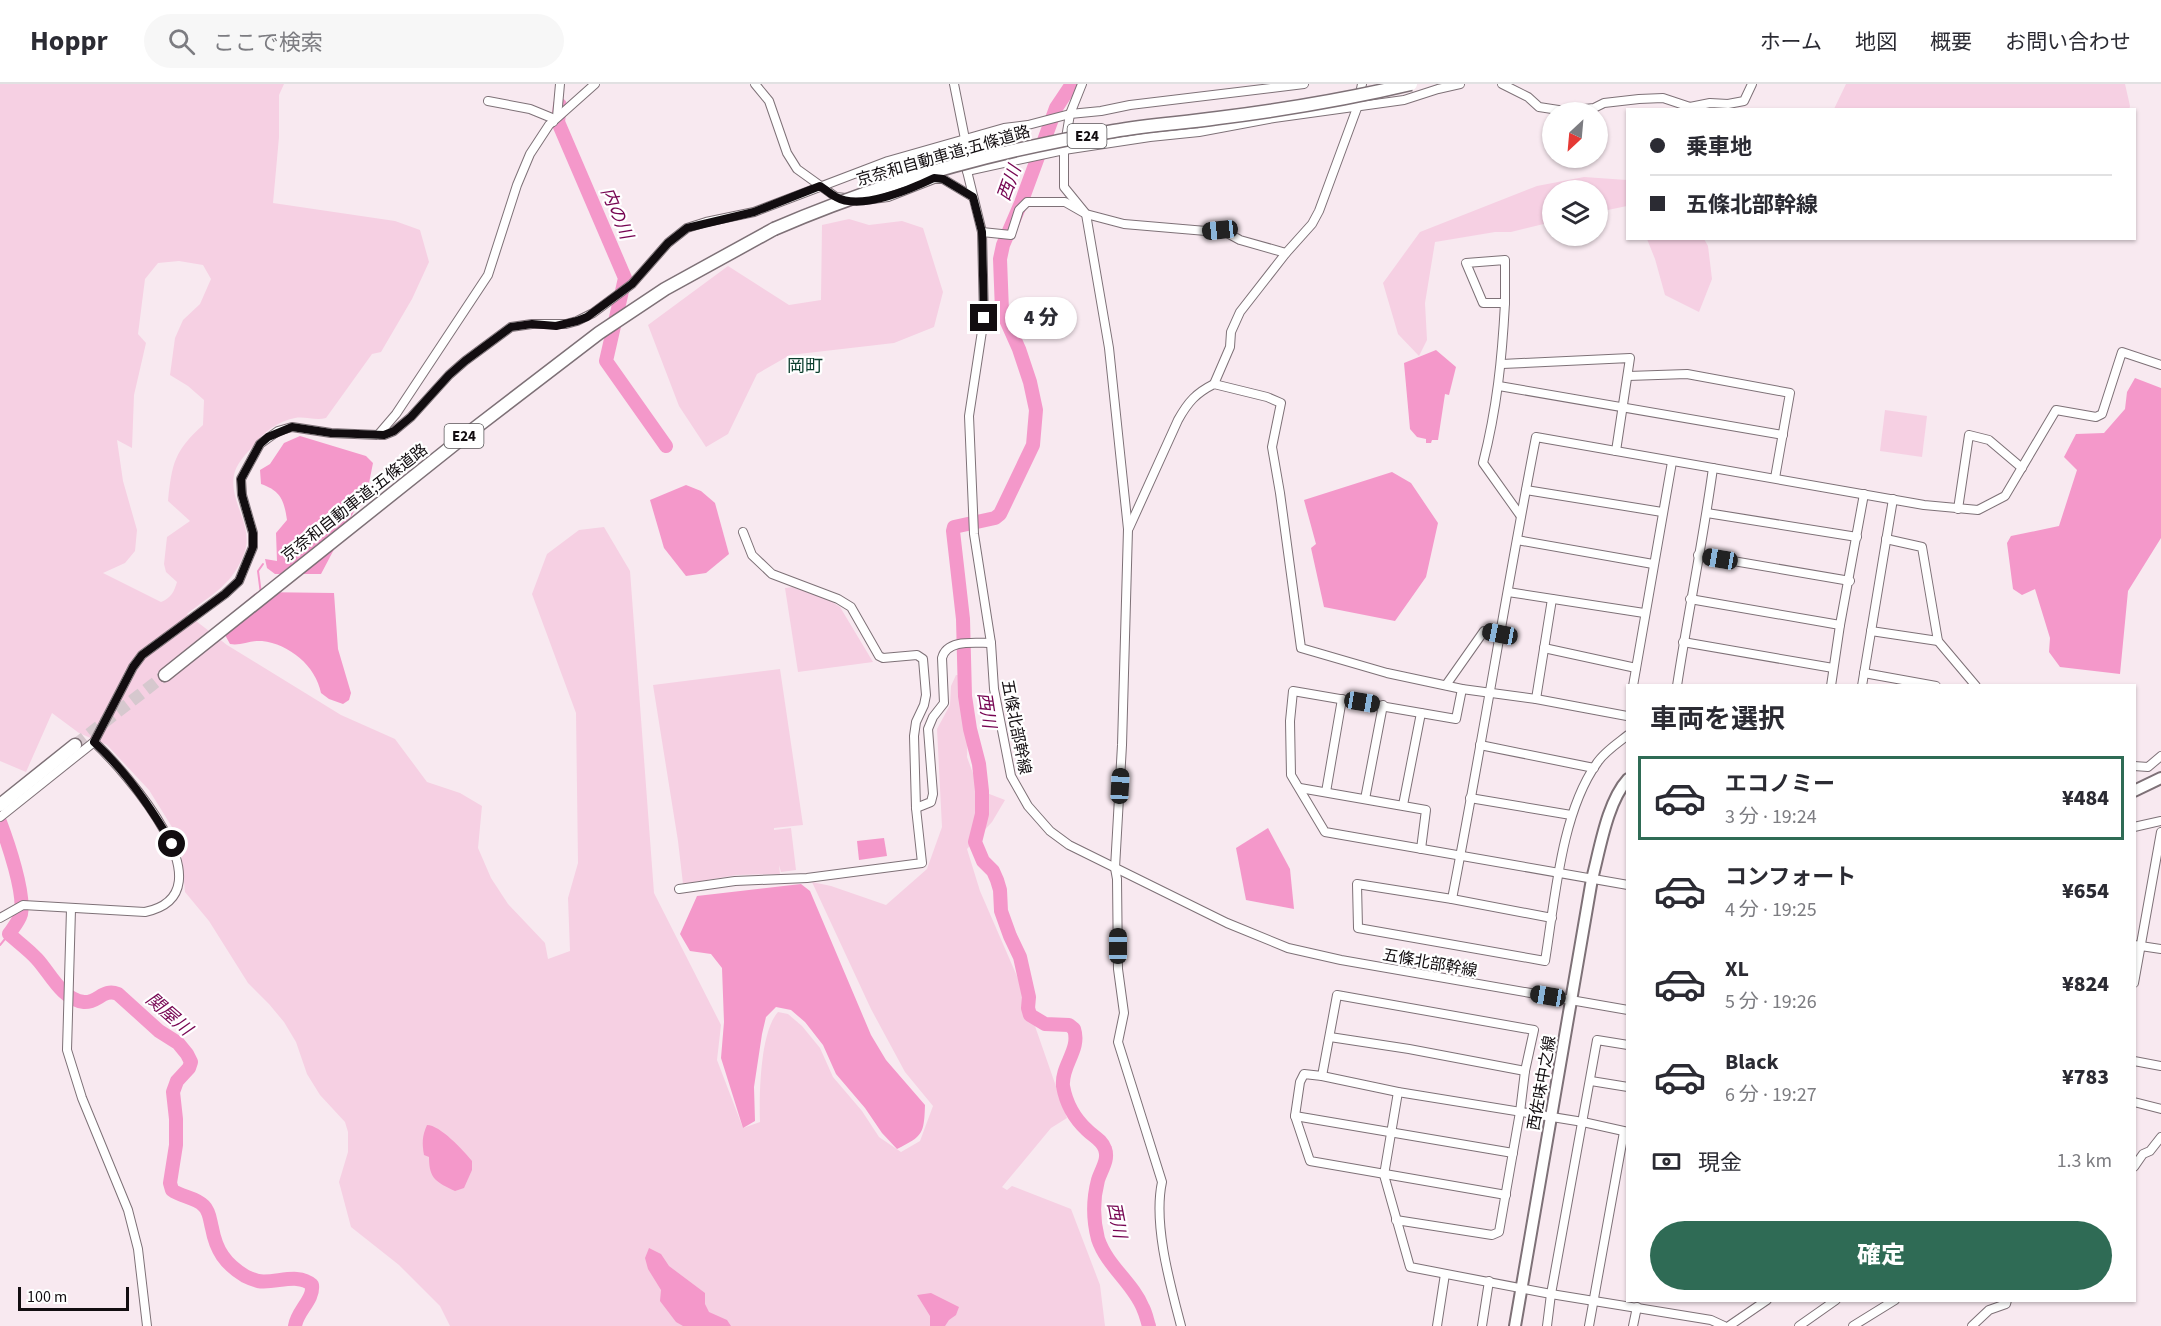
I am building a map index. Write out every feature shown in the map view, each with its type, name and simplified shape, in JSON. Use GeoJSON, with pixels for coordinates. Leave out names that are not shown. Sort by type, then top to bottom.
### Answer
{"type":"FeatureCollection","features":[{"type":"Feature","properties":{"kind":"highway","name":"京奈和自動車道;五條道路"},"geometry":{"type":"LineString","coordinates":[[165,675],[558,364],[665,289],[774,230],[871,191],[1001,153],[1106,132],[1220,118],[1411,84]]}},
{"type":"Feature","properties":{"kind":"highway"},"geometry":{"type":"LineString","coordinates":[[0,805],[56,762],[79,748]]}},
{"type":"Feature","properties":{"kind":"main road"},"geometry":{"type":"LineString","coordinates":[[2136,790],[2161,778]]}},
{"type":"Feature","properties":{"kind":"main road","name":"西佐味中之線"},"geometry":{"type":"LineString","coordinates":[[1515,1326],[1592,879],[1609,816],[1622,785],[1626,781]]}},
{"type":"Feature","properties":{"kind":"street"},"geometry":{"type":"LineString","coordinates":[[555,120],[560,84]]}},
{"type":"Feature","properties":{"kind":"street"},"geometry":{"type":"LineString","coordinates":[[378,435],[396,414],[488,275],[517,185],[530,154],[555,120],[595,84]]}},
{"type":"Feature","properties":{"kind":"street"},"geometry":{"type":"LineString","coordinates":[[755,84],[769,101],[787,153],[797,169],[836,197],[865,200],[888,197],[934,178],[943,179],[973,197]]}},
{"type":"Feature","properties":{"kind":"street","name":"五條北部幹線"},"geometry":{"type":"LineString","coordinates":[[954,84],[965,139],[968,171],[982,232],[984,318],[969,416],[974,534],[1001,726],[1011,776],[1028,806],[1050,831],[1069,845],[1227,923],[1288,948],[1341,960],[1626,1010]]}},
{"type":"Feature","properties":{"kind":"street"},"geometry":{"type":"LineString","coordinates":[[1082,84],[1070,114],[1064,150],[1064,188],[1086,214],[1109,348],[1128,529],[1122,745],[1115,868],[1118,969],[1124,1013],[1118,1042],[1162,1182],[1159,1197],[1166,1261],[1181,1326]]}},
{"type":"Feature","properties":{"kind":"street"},"geometry":{"type":"LineString","coordinates":[[0,818],[79,748],[94,742],[133,667],[142,655],[225,594],[239,581],[253,547],[253,533],[242,495],[241,479],[260,444],[278,431],[292,427],[331,433],[384,435],[394,431],[411,417],[449,375],[503,332],[520,325],[566,324],[593,313],[632,284],[668,243],[687,228],[754,212],[888,161],[1004,128],[1028,125],[1070,114],[1304,84]]}},
{"type":"Feature","properties":{"kind":"street"},"geometry":{"type":"LineString","coordinates":[[1128,529],[1187,403],[1198,392],[1214,384],[1230,347],[1231,332],[1240,312],[1312,224],[1319,211],[1357,108],[1362,84]]}},
{"type":"Feature","properties":{"kind":"street"},"geometry":{"type":"LineString","coordinates":[[968,171],[1064,150],[1150,136],[1199,132],[1274,118],[1404,100],[1438,88],[1460,84]]}},
{"type":"Feature","properties":{"kind":"street"},"geometry":{"type":"LineString","coordinates":[[1502,84],[1528,97],[1539,107],[1565,111],[1639,99],[1663,98],[1690,107],[1710,103],[1728,104],[1744,101],[1752,84]]}},
{"type":"Feature","properties":{"kind":"street"},"geometry":{"type":"LineString","coordinates":[[488,101],[530,110],[555,120]]}},
{"type":"Feature","properties":{"kind":"street"},"geometry":{"type":"LineString","coordinates":[[965,139],[996,148],[1005,164]]}},
{"type":"Feature","properties":{"kind":"street"},"geometry":{"type":"LineString","coordinates":[[982,232],[1011,235],[1019,210],[1027,202],[1065,202],[1086,214],[1124,224],[1206,231],[1220,230],[1240,240],[1286,253]]}},
{"type":"Feature","properties":{"kind":"street"},"geometry":{"type":"LineString","coordinates":[[1505,303],[1483,303],[1466,263],[1505,260],[1505,303],[1502,364],[1493,425],[1484,463],[1520,516]]}},
{"type":"Feature","properties":{"kind":"street"},"geometry":{"type":"LineString","coordinates":[[1452,899],[1536,437],[1893,499],[1978,510],[2005,496],[2056,410],[2096,417],[2102,414],[2122,352],[2161,365]]}},
{"type":"Feature","properties":{"kind":"street"},"geometry":{"type":"LineString","coordinates":[[1502,364],[1630,357],[1616,451]]}},
{"type":"Feature","properties":{"kind":"street"},"geometry":{"type":"LineString","coordinates":[[1628,376],[1687,374],[1790,393],[1775,478]]}},
{"type":"Feature","properties":{"kind":"street"},"geometry":{"type":"LineString","coordinates":[[1214,384],[1267,397],[1281,403],[1272,447],[1300,648],[1387,673],[1462,689],[1536,699],[1626,716]]}},
{"type":"Feature","properties":{"kind":"street"},"geometry":{"type":"LineString","coordinates":[[1499,386],[1783,435]]}},
{"type":"Feature","properties":{"kind":"street"},"geometry":{"type":"LineString","coordinates":[[394,431],[396,414]]}},
{"type":"Feature","properties":{"kind":"street"},"geometry":{"type":"LineString","coordinates":[[1958,509],[1969,435],[1989,440],[2022,468]]}},
{"type":"Feature","properties":{"kind":"street"},"geometry":{"type":"LineString","coordinates":[[1633,684],[1672,462]]}},
{"type":"Feature","properties":{"kind":"street"},"geometry":{"type":"LineString","coordinates":[[1677,684],[1713,468]]}},
{"type":"Feature","properties":{"kind":"street"},"geometry":{"type":"LineString","coordinates":[[1526,490],[1662,512]]}},
{"type":"Feature","properties":{"kind":"street"},"geometry":{"type":"LineString","coordinates":[[1831,684],[1864,494]]}},
{"type":"Feature","properties":{"kind":"street"},"geometry":{"type":"LineString","coordinates":[[1862,684],[1893,499]]}},
{"type":"Feature","properties":{"kind":"street"},"geometry":{"type":"LineString","coordinates":[[1707,513],[1857,537]]}},
{"type":"Feature","properties":{"kind":"street"},"geometry":{"type":"LineString","coordinates":[[679,889],[735,881],[807,878],[922,863],[916,808],[914,730],[926,695],[923,658],[917,655],[884,658],[879,656],[851,607],[838,599],[772,574],[752,555],[743,532]]}},
{"type":"Feature","properties":{"kind":"street"},"geometry":{"type":"LineString","coordinates":[[1886,539],[1922,547],[1938,641],[1974,684]]}},
{"type":"Feature","properties":{"kind":"street"},"geometry":{"type":"LineString","coordinates":[[1517,540],[1653,564]]}},
{"type":"Feature","properties":{"kind":"street"},"geometry":{"type":"LineString","coordinates":[[1698,555],[1850,581]]}},
{"type":"Feature","properties":{"kind":"street"},"geometry":{"type":"LineString","coordinates":[[1508,592],[1644,613]]}},
{"type":"Feature","properties":{"kind":"street"},"geometry":{"type":"LineString","coordinates":[[1536,699],[1552,599]]}},
{"type":"Feature","properties":{"kind":"street"},"geometry":{"type":"LineString","coordinates":[[1690,599],[1840,625]]}},
{"type":"Feature","properties":{"kind":"street"},"geometry":{"type":"LineString","coordinates":[[1446,685],[1484,631],[1500,634]]}},
{"type":"Feature","properties":{"kind":"street"},"geometry":{"type":"LineString","coordinates":[[1871,631],[1938,641]]}},
{"type":"Feature","properties":{"kind":"street"},"geometry":{"type":"LineString","coordinates":[[916,808],[931,802],[933,794],[928,729],[933,717],[944,703],[942,658],[944,651],[951,645],[991,642]]}},
{"type":"Feature","properties":{"kind":"street"},"geometry":{"type":"LineString","coordinates":[[1683,642],[1833,668]]}},
{"type":"Feature","properties":{"kind":"street"},"geometry":{"type":"LineString","coordinates":[[1544,648],[1636,668]]}},
{"type":"Feature","properties":{"kind":"street"},"geometry":{"type":"LineString","coordinates":[[1864,673],[1925,684]]}},
{"type":"Feature","properties":{"kind":"street"},"geometry":{"type":"LineString","coordinates":[[1462,689],[1456,718],[1293,691],[1290,721],[1291,776],[1325,832],[1592,879],[1626,882]]}},
{"type":"Feature","properties":{"kind":"street"},"geometry":{"type":"LineString","coordinates":[[1326,792],[1342,699]]}},
{"type":"Feature","properties":{"kind":"street"},"geometry":{"type":"LineString","coordinates":[[1365,799],[1383,705]]}},
{"type":"Feature","properties":{"kind":"street"},"geometry":{"type":"LineString","coordinates":[[1403,805],[1421,712]]}},
{"type":"Feature","properties":{"kind":"street"},"geometry":{"type":"LineString","coordinates":[[1552,918],[1357,884],[1358,928],[1545,961],[1571,815],[1580,792],[1597,762],[1626,737]]}},
{"type":"Feature","properties":{"kind":"street"},"geometry":{"type":"LineString","coordinates":[[0,918],[23,905],[145,912],[157,910],[174,895],[180,879],[172,844],[145,800],[119,767],[94,742]]}},
{"type":"Feature","properties":{"kind":"street"},"geometry":{"type":"LineString","coordinates":[[1480,745],[1594,768]]}},
{"type":"Feature","properties":{"kind":"street"},"geometry":{"type":"LineString","coordinates":[[2136,766],[2148,768],[2161,756]]}},
{"type":"Feature","properties":{"kind":"street"},"geometry":{"type":"LineString","coordinates":[[1300,788],[1426,810],[1420,849]]}},
{"type":"Feature","properties":{"kind":"street"},"geometry":{"type":"LineString","coordinates":[[1470,798],[1571,815]]}},
{"type":"Feature","properties":{"kind":"street"},"geometry":{"type":"LineString","coordinates":[[2136,827],[2161,821]]}},
{"type":"Feature","properties":{"kind":"street"},"geometry":{"type":"LineString","coordinates":[[2136,964],[2161,832]]}},
{"type":"Feature","properties":{"kind":"street"},"geometry":{"type":"LineString","coordinates":[[71,909],[67,1050],[82,1098],[128,1210],[138,1249],[147,1326]]}},
{"type":"Feature","properties":{"kind":"street"},"geometry":{"type":"LineString","coordinates":[[2138,946],[2161,949]]}},
{"type":"Feature","properties":{"kind":"street"},"geometry":{"type":"LineString","coordinates":[[1322,1076],[1337,995],[1534,1030],[1525,1071],[1499,1232],[1492,1235],[1396,1220]]}},
{"type":"Feature","properties":{"kind":"street"},"geometry":{"type":"LineString","coordinates":[[1330,1037],[1525,1071]]}},
{"type":"Feature","properties":{"kind":"street"},"geometry":{"type":"LineString","coordinates":[[1547,1326],[1597,1040],[1626,1045]]}},
{"type":"Feature","properties":{"kind":"street"},"geometry":{"type":"LineString","coordinates":[[2136,1061],[2161,1066]]}},
{"type":"Feature","properties":{"kind":"street"},"geometry":{"type":"LineString","coordinates":[[1506,1195],[1310,1161],[1295,1116],[1300,1082],[1304,1074],[1398,1092],[1551,1116],[1626,1132],[1589,1326]]}},
{"type":"Feature","properties":{"kind":"street"},"geometry":{"type":"LineString","coordinates":[[1591,1081],[1626,1087]]}},
{"type":"Feature","properties":{"kind":"street"},"geometry":{"type":"LineString","coordinates":[[1398,1092],[1384,1175],[1410,1267],[1551,1294],[1711,1320],[1724,1326]]}},
{"type":"Feature","properties":{"kind":"street"},"geometry":{"type":"LineString","coordinates":[[2136,1105],[2161,1109]]}},
{"type":"Feature","properties":{"kind":"street"},"geometry":{"type":"LineString","coordinates":[[1295,1116],[1513,1153]]}},
{"type":"Feature","properties":{"kind":"street"},"geometry":{"type":"LineString","coordinates":[[2136,1164],[2161,1137]]}},
{"type":"Feature","properties":{"kind":"street"},"geometry":{"type":"LineString","coordinates":[[1437,1326],[1445,1274]]}},
{"type":"Feature","properties":{"kind":"street"},"geometry":{"type":"LineString","coordinates":[[1482,1326],[1489,1281]]}},
{"type":"Feature","properties":{"kind":"street"},"geometry":{"type":"LineString","coordinates":[[1729,1326],[1764,1302]]}},
{"type":"Feature","properties":{"kind":"street"},"geometry":{"type":"LineString","coordinates":[[1799,1326],[1833,1302]]}},
{"type":"Feature","properties":{"kind":"street"},"geometry":{"type":"LineString","coordinates":[[1853,1326],[1892,1302]]}},
{"type":"Feature","properties":{"kind":"street"},"geometry":{"type":"LineString","coordinates":[[1972,1326],[1989,1310],[2006,1302]]}},
{"type":"Feature","properties":{"kind":"street"},"geometry":{"type":"LineString","coordinates":[[1633,1326],[1637,1307]]}},
{"type":"Feature","properties":{"kind":"shaded area"},"geometry":{"type":"Polygon","coordinates":[[[0,84],[284,84],[279,95],[279,137],[273,203],[395,221],[420,230],[429,262],[412,299],[381,352],[372,354],[326,418],[295,418],[277,424],[262,436],[239,463],[233,485],[246,532],[245,551],[235,572],[228,580],[187,614],[227,645],[341,715],[395,739],[427,782],[460,793],[482,806],[478,848],[491,878],[508,904],[545,943],[548,959],[570,951],[568,898],[578,863],[576,713],[532,594],[547,554],[579,530],[604,527],[630,571],[654,893],[721,1025],[717,1060],[743,1128],[760,1122],[764,1048],[772,1021],[778,1012],[788,1014],[802,1026],[820,1048],[833,1077],[862,1111],[879,1137],[901,1152],[920,1141],[933,1106],[905,1072],[871,1009],[812,882],[831,886],[886,905],[927,869],[942,827],[937,729],[950,705],[951,686],[956,675],[965,676],[969,699],[967,757],[979,790],[1005,800],[992,822],[967,849],[980,891],[1020,983],[1067,1118],[1051,1128],[1002,1187],[1007,1190],[1012,1186],[1071,1209],[1100,1285],[1105,1326],[450,1326],[440,1306],[399,1265],[351,1227],[339,1182],[348,1152],[348,1132],[345,1122],[320,1095],[307,1074],[296,1042],[284,1022],[248,983],[209,921],[185,892],[180,840],[149,790],[107,745],[79,733],[52,713],[26,772],[0,761],[0,84]],[[179,261],[158,263],[145,279],[138,334],[146,343],[134,395],[132,448],[117,440],[123,481],[137,530],[135,551],[125,563],[103,573],[161,602],[172,594],[177,582],[166,572],[164,564],[167,537],[190,521],[168,501],[173,468],[180,451],[203,425],[204,400],[188,386],[170,375],[175,338],[183,320],[200,304],[211,279],[203,265],[179,261]]]}},
{"type":"Feature","properties":{"kind":"shaded area"},"geometry":{"type":"Polygon","coordinates":[[[1846,84],[2125,84],[2130,106],[2130,108],[1834,108],[1846,84]]]}},
{"type":"Feature","properties":{"kind":"shaded area"},"geometry":{"type":"Polygon","coordinates":[[[1584,177],[1626,180],[1626,206],[1608,210],[1608,180],[1568,180],[1584,177]]]}},
{"type":"Feature","properties":{"kind":"shaded area"},"geometry":{"type":"Polygon","coordinates":[[[1542,185],[1542,224],[1511,232],[1495,232],[1435,242],[1425,303],[1427,340],[1419,356],[1398,334],[1383,283],[1420,232],[1542,185]]]}},
{"type":"Feature","properties":{"kind":"shaded area"},"geometry":{"type":"Polygon","coordinates":[[[849,219],[869,225],[902,221],[923,228],[943,292],[934,327],[894,343],[790,355],[757,374],[728,434],[706,447],[679,406],[648,325],[728,266],[789,305],[821,300],[822,225],[849,219]]]}},
{"type":"Feature","properties":{"kind":"shaded area"},"geometry":{"type":"Polygon","coordinates":[[[1647,240],[1705,240],[1708,246],[1712,279],[1699,312],[1665,295],[1647,240]]]}},
{"type":"Feature","properties":{"kind":"shaded area"},"geometry":{"type":"Polygon","coordinates":[[[1436,350],[1456,367],[1449,395],[1445,394],[1438,440],[1426,443],[1426,439],[1417,437],[1410,429],[1404,363],[1436,350]]]}},
{"type":"Feature","properties":{"kind":"shaded area"},"geometry":{"type":"Polygon","coordinates":[[[2135,378],[2161,388],[2161,538],[2128,591],[2120,674],[2060,667],[2049,652],[2050,638],[2035,589],[2022,595],[2013,589],[2007,543],[2011,536],[2059,526],[2077,470],[2064,457],[2076,434],[2104,433],[2125,409],[2127,392],[2135,378]]]}},
{"type":"Feature","properties":{"kind":"shaded area"},"geometry":{"type":"Polygon","coordinates":[[[1885,410],[1927,416],[1922,457],[1880,451],[1885,410]]]}},
{"type":"Feature","properties":{"kind":"shaded area"},"geometry":{"type":"Polygon","coordinates":[[[300,436],[366,456],[373,463],[369,483],[321,574],[275,574],[267,568],[265,559],[277,561],[276,533],[287,520],[280,497],[273,490],[261,484],[260,470],[270,464],[284,443],[300,436]]]}},
{"type":"Feature","properties":{"kind":"shaded area"},"geometry":{"type":"Polygon","coordinates":[[[1392,472],[1411,483],[1438,523],[1426,577],[1395,621],[1324,607],[1311,548],[1316,544],[1304,500],[1392,472]]]}},
{"type":"Feature","properties":{"kind":"shaded area"},"geometry":{"type":"Polygon","coordinates":[[[686,485],[701,491],[715,503],[729,554],[706,573],[686,576],[664,548],[650,500],[686,485]]]}},
{"type":"Feature","properties":{"kind":"shaded area"},"geometry":{"type":"Polygon","coordinates":[[[793,587],[829,600],[840,607],[873,662],[798,672],[785,588],[793,587]]]}},
{"type":"Feature","properties":{"kind":"shaded area"},"geometry":{"type":"Polygon","coordinates":[[[257,592],[334,593],[338,649],[351,693],[349,700],[343,704],[321,693],[307,665],[282,647],[262,641],[230,644],[219,624],[257,592]]]}},
{"type":"Feature","properties":{"kind":"shaded area"},"geometry":{"type":"Polygon","coordinates":[[[780,669],[803,825],[774,828],[774,830],[791,828],[796,870],[781,872],[779,865],[780,874],[737,875],[683,884],[653,685],[780,669]]]}},
{"type":"Feature","properties":{"kind":"shaded area"},"geometry":{"type":"Polygon","coordinates":[[[1268,828],[1290,869],[1294,909],[1246,900],[1236,848],[1268,828]]]}},
{"type":"Feature","properties":{"kind":"shaded area"},"geometry":{"type":"Polygon","coordinates":[[[884,838],[887,856],[859,860],[857,841],[884,838]]]}},
{"type":"Feature","properties":{"kind":"shaded area"},"geometry":{"type":"Polygon","coordinates":[[[801,884],[810,891],[871,1035],[886,1060],[925,1105],[923,1128],[920,1133],[912,1141],[897,1149],[836,1074],[823,1045],[805,1022],[791,1010],[776,1007],[766,1017],[762,1034],[754,1087],[755,1121],[743,1128],[721,1058],[724,1022],[722,968],[711,954],[690,951],[680,934],[697,896],[801,884]]]}},
{"type":"Feature","properties":{"kind":"shaded area"},"geometry":{"type":"Polygon","coordinates":[[[427,1125],[445,1133],[472,1161],[472,1170],[464,1188],[455,1191],[432,1175],[429,1157],[424,1155],[423,1147],[423,1136],[427,1125]]]}},
{"type":"Feature","properties":{"kind":"shaded area"},"geometry":{"type":"Polygon","coordinates":[[[649,1248],[661,1254],[669,1266],[705,1293],[705,1304],[709,1312],[727,1320],[731,1326],[683,1326],[676,1322],[660,1301],[661,1290],[648,1269],[645,1258],[649,1248]]]}},
{"type":"Feature","properties":{"kind":"shaded area"},"geometry":{"type":"Polygon","coordinates":[[[931,1293],[959,1307],[956,1315],[945,1326],[930,1326],[930,1316],[917,1295],[931,1293]]]}},
{"type":"Feature","properties":{"kind":"waterway","name":"西川"},"geometry":{"type":"LineString","coordinates":[[1072,84],[1056,108],[1003,245],[1000,259],[1002,311],[1019,349],[1036,410],[1033,445],[1000,514],[995,518],[954,527],[953,531],[963,619],[965,696],[979,764],[982,791],[982,814],[975,842],[983,861],[993,871],[997,880],[1001,911],[1020,957],[1029,997],[1030,1015],[1045,1024],[1069,1025],[1074,1029],[1075,1044],[1063,1078],[1064,1092],[1074,1115],[1102,1143],[1106,1153],[1094,1202],[1098,1239],[1107,1258],[1139,1299],[1149,1326]]}},
{"type":"Feature","properties":{"kind":"waterway","name":"内の川"},"geometry":{"type":"LineString","coordinates":[[560,105],[558,122],[625,278],[606,361],[666,446]]}},
{"type":"Feature","properties":{"kind":"waterway"},"geometry":{"type":"LineString","coordinates":[[261,594],[258,571],[263,564]]}},
{"type":"Feature","properties":{"kind":"waterway","name":"関屋川"},"geometry":{"type":"LineString","coordinates":[[0,822],[15,868],[22,905],[20,917],[9,934],[34,956],[69,996],[76,1000],[89,1002],[104,994],[118,994],[159,1031],[178,1043],[187,1054],[191,1062],[189,1068],[177,1081],[173,1092],[176,1145],[170,1183],[172,1190],[201,1203],[206,1208],[219,1250],[238,1271],[258,1281],[300,1279],[312,1285],[310,1296],[295,1326]]}},
{"type":"Feature","properties":{"kind":"waterway"},"geometry":{"type":"LineString","coordinates":[[0,945],[9,934]]}},
{"type":"Feature","properties":{"kind":"tunnel"},"geometry":{"type":"LineString","coordinates":[[75,745],[165,675]]}},
{"type":"Feature","properties":{"kind":"district","name":"岡町"},"geometry":{"type":"Point","coordinates":[805,366]}},
{"type":"Feature","properties":{"kind":"route"},"geometry":{"type":"LineString","coordinates":[[172,844],[145,800],[119,767],[94,742],[133,667],[142,655],[225,594],[239,581],[253,547],[253,533],[242,495],[241,479],[260,444],[268,437],[292,427],[364,435],[384,435],[394,431],[411,417],[449,375],[511,327],[532,324],[556,326],[587,317],[632,284],[668,243],[687,228],[754,212],[820,186],[836,197],[865,200],[888,197],[934,178],[943,179],[973,197],[982,232],[985,282],[984,318]]}}]}
